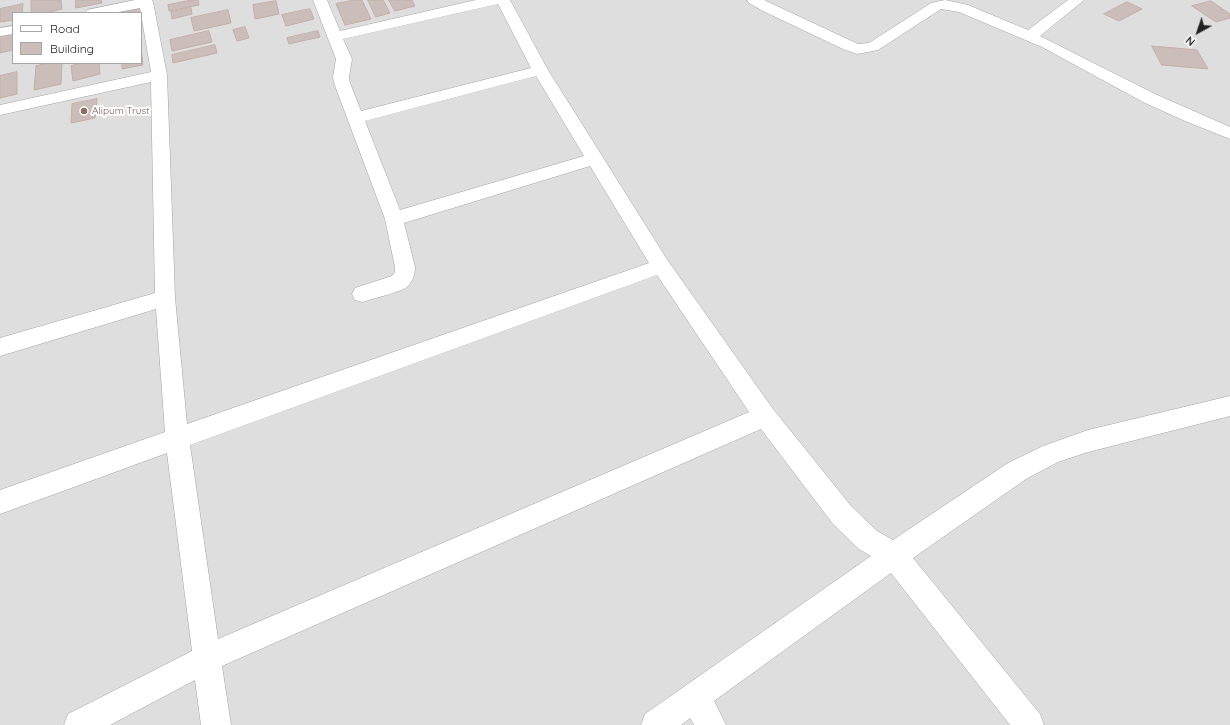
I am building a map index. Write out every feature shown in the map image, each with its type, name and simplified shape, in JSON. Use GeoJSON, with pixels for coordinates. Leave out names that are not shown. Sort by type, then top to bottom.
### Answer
{"type":"FeatureCollection","features":[{"type":"Feature","properties":{"kind":"street"},"geometry":{"type":"LineString","coordinates":[[320,0],[336,36],[344,59],[341,76],[342,83],[394,219],[405,267],[405,274],[403,278],[395,284],[362,294]]}},
{"type":"Feature","properties":{"kind":"street"},"geometry":{"type":"LineString","coordinates":[[336,36],[495,0]]}},
{"type":"Feature","properties":{"kind":"street"},"geometry":{"type":"LineString","coordinates":[[503,0],[540,70],[661,266],[765,416],[842,514],[868,540],[894,555],[1028,725]]}},
{"type":"Feature","properties":{"kind":"street"},"geometry":{"type":"LineString","coordinates":[[754,0],[768,8],[857,49],[873,47],[929,9],[944,4],[963,8],[1030,36],[1149,98],[1230,133]]}},
{"type":"Feature","properties":{"kind":"street"},"geometry":{"type":"LineString","coordinates":[[1030,36],[1077,0]]}},
{"type":"Feature","properties":{"kind":"street"},"geometry":{"type":"LineString","coordinates":[[96,12],[146,1],[149,13],[159,75],[165,298],[177,438],[216,725]]}},
{"type":"Feature","properties":{"kind":"street"},"geometry":{"type":"LineString","coordinates":[[0,32],[12,30]]}},
{"type":"Feature","properties":{"kind":"street"},"geometry":{"type":"LineString","coordinates":[[355,118],[540,70]]}},
{"type":"Feature","properties":{"kind":"street"},"geometry":{"type":"LineString","coordinates":[[0,110],[159,75]]}},
{"type":"Feature","properties":{"kind":"street"},"geometry":{"type":"LineString","coordinates":[[394,219],[595,159]]}},
{"type":"Feature","properties":{"kind":"street"},"geometry":{"type":"LineString","coordinates":[[0,502],[661,266]]}},
{"type":"Feature","properties":{"kind":"street"},"geometry":{"type":"LineString","coordinates":[[0,347],[165,298]]}},
{"type":"Feature","properties":{"kind":"street"},"geometry":{"type":"LineString","coordinates":[[656,725],[894,555],[1018,471],[1051,454],[1088,441],[1230,406]]}},
{"type":"Feature","properties":{"kind":"street"},"geometry":{"type":"LineString","coordinates":[[79,725],[208,658],[765,416]]}},
{"type":"Feature","properties":{"kind":"street"},"geometry":{"type":"LineString","coordinates":[[695,698],[711,725]]}},
{"type":"Feature","properties":{"kind":"shaded area"},"geometry":{"type":"Polygon","coordinates":[[[0,0],[1230,0],[1230,725],[0,725],[0,0]]]}},
{"type":"Feature","properties":{"kind":"building"},"geometry":{"type":"Polygon","coordinates":[[[61,0],[62,9],[50,12],[31,12],[31,1],[61,0]]]}},
{"type":"Feature","properties":{"kind":"building"},"geometry":{"type":"Polygon","coordinates":[[[76,0],[101,0],[102,3],[76,8],[76,0]]]}},
{"type":"Feature","properties":{"kind":"building"},"geometry":{"type":"Polygon","coordinates":[[[198,0],[199,5],[169,11],[168,5],[198,0]]]}},
{"type":"Feature","properties":{"kind":"building"},"geometry":{"type":"Polygon","coordinates":[[[354,0],[362,0],[371,19],[345,25],[336,4],[354,0]]]}},
{"type":"Feature","properties":{"kind":"building"},"geometry":{"type":"Polygon","coordinates":[[[368,0],[383,0],[390,13],[376,17],[368,0]]]}},
{"type":"Feature","properties":{"kind":"building"},"geometry":{"type":"Polygon","coordinates":[[[389,0],[412,0],[415,6],[395,11],[389,0]]]}},
{"type":"Feature","properties":{"kind":"building"},"geometry":{"type":"Polygon","coordinates":[[[276,1],[279,14],[255,19],[253,5],[276,1]]]}},
{"type":"Feature","properties":{"kind":"building"},"geometry":{"type":"Polygon","coordinates":[[[1211,1],[1230,14],[1230,18],[1216,22],[1192,6],[1211,1]]]}},
{"type":"Feature","properties":{"kind":"building"},"geometry":{"type":"Polygon","coordinates":[[[1127,2],[1142,9],[1119,21],[1104,14],[1127,2]]]}},
{"type":"Feature","properties":{"kind":"building"},"geometry":{"type":"Polygon","coordinates":[[[23,4],[22,12],[12,12],[12,20],[0,22],[0,9],[23,4]]]}},
{"type":"Feature","properties":{"kind":"building"},"geometry":{"type":"Polygon","coordinates":[[[140,6],[140,12],[116,12],[140,6]]]}},
{"type":"Feature","properties":{"kind":"building"},"geometry":{"type":"Polygon","coordinates":[[[191,8],[192,14],[172,19],[171,12],[191,8]]]}},
{"type":"Feature","properties":{"kind":"building"},"geometry":{"type":"Polygon","coordinates":[[[310,9],[314,19],[286,26],[282,15],[310,9]]]}},
{"type":"Feature","properties":{"kind":"building"},"geometry":{"type":"Polygon","coordinates":[[[228,10],[231,23],[194,31],[191,18],[228,10]]]}},
{"type":"Feature","properties":{"kind":"building"},"geometry":{"type":"Polygon","coordinates":[[[245,27],[249,38],[237,41],[233,30],[245,27]]]}},
{"type":"Feature","properties":{"kind":"building"},"geometry":{"type":"Polygon","coordinates":[[[209,31],[212,42],[172,51],[170,40],[209,31]]]}},
{"type":"Feature","properties":{"kind":"building"},"geometry":{"type":"Polygon","coordinates":[[[318,31],[320,37],[289,44],[287,38],[318,31]]]}},
{"type":"Feature","properties":{"kind":"building"},"geometry":{"type":"Polygon","coordinates":[[[12,32],[12,50],[0,53],[0,35],[12,32]]]}},
{"type":"Feature","properties":{"kind":"building"},"geometry":{"type":"Polygon","coordinates":[[[215,45],[217,53],[173,63],[172,55],[215,45]]]}},
{"type":"Feature","properties":{"kind":"building"},"geometry":{"type":"Polygon","coordinates":[[[1152,46],[1197,50],[1208,69],[1162,65],[1152,46]]]}},
{"type":"Feature","properties":{"kind":"building"},"geometry":{"type":"Polygon","coordinates":[[[142,56],[143,65],[122,69],[122,64],[142,64],[142,56]]]}},
{"type":"Feature","properties":{"kind":"building"},"geometry":{"type":"Polygon","coordinates":[[[45,64],[62,64],[61,84],[34,90],[36,66],[45,64]]]}},
{"type":"Feature","properties":{"kind":"building"},"geometry":{"type":"Polygon","coordinates":[[[78,64],[99,64],[100,74],[73,81],[71,66],[78,64]]]}},
{"type":"Feature","properties":{"kind":"building"},"geometry":{"type":"Polygon","coordinates":[[[17,72],[17,94],[0,98],[0,76],[17,72]]]}},
{"type":"Feature","properties":{"kind":"building","name":"Alipum Trust"},"geometry":{"type":"Polygon","coordinates":[[[97,99],[95,118],[71,123],[72,104],[97,99]]]}},
{"type":"Feature","properties":{"kind":"place","name":"Alipum Trust"},"geometry":{"type":"Point","coordinates":[84,111]}}]}
